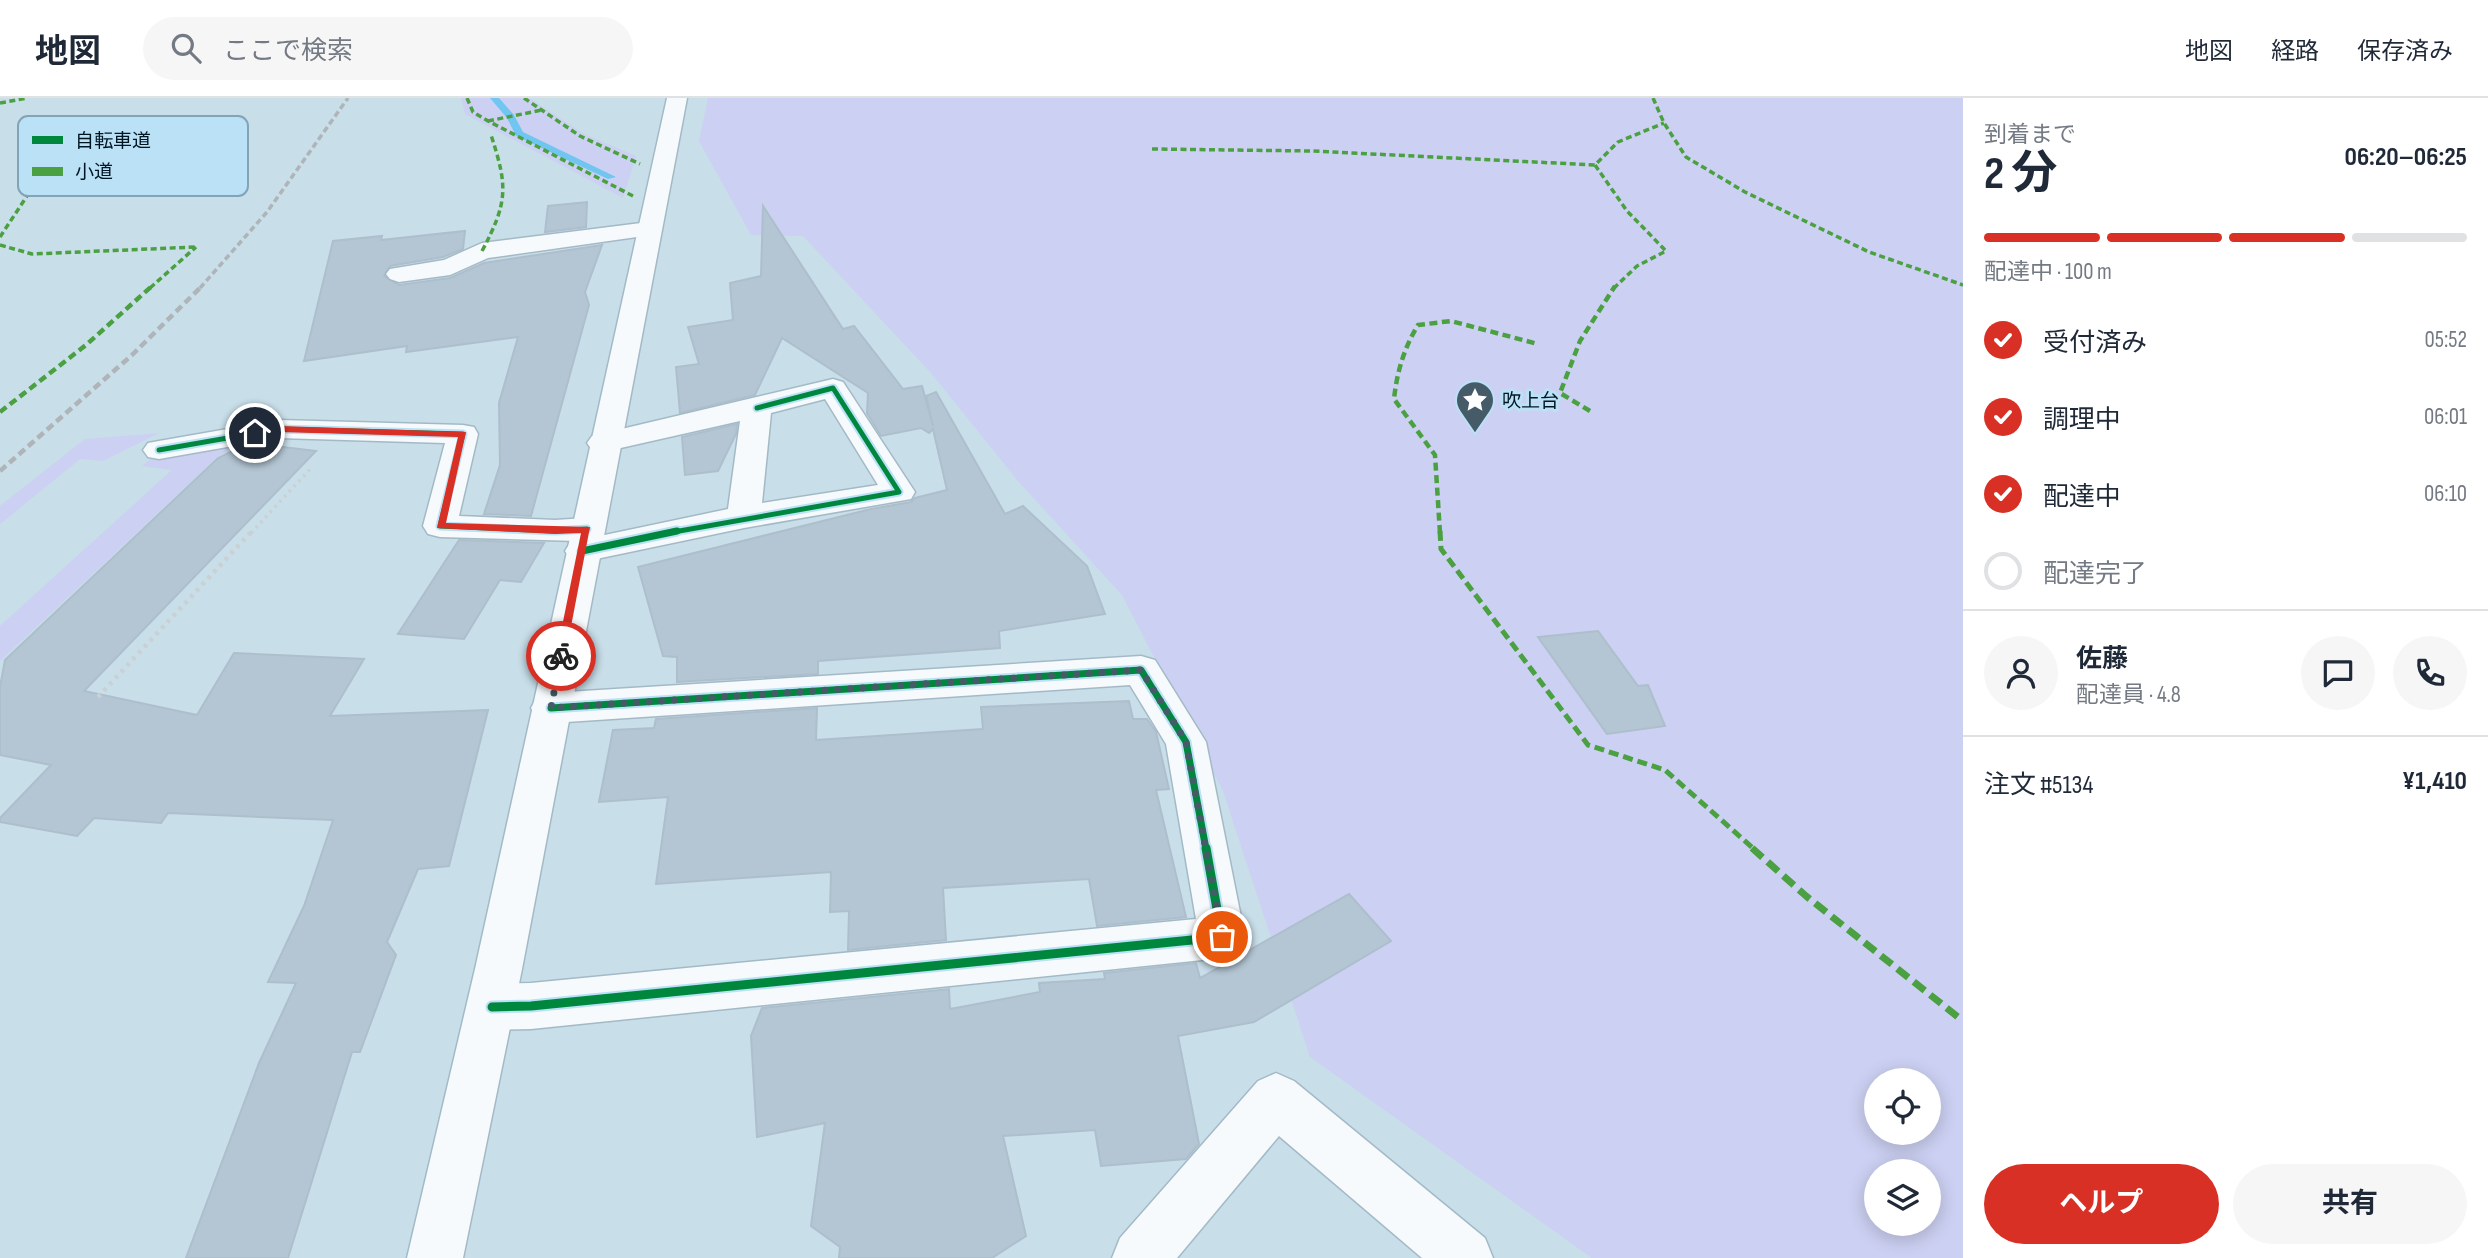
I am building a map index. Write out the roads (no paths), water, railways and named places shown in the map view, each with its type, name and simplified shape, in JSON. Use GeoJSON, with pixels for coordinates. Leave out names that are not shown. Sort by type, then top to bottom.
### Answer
{"type":"FeatureCollection","features":[{"type":"Feature","properties":{"kind":"street"},"geometry":{"type":"LineString","coordinates":[[435,1258],[492,1007],[603,443],[677,98]]}},
{"type":"Feature","properties":{"kind":"street"},"geometry":{"type":"LineString","coordinates":[[399,275],[450,267],[482,251],[649,229]]}},
{"type":"Feature","properties":{"kind":"street"},"geometry":{"type":"LineString","coordinates":[[159,450],[279,429],[463,434],[440,526],[555,531],[584,540],[899,492],[833,388],[603,443]]}},
{"type":"Feature","properties":{"kind":"street"},"geometry":{"type":"LineString","coordinates":[[744,517],[757,408]]}},
{"type":"Feature","properties":{"kind":"street"},"geometry":{"type":"LineString","coordinates":[[492,1007],[531,1006],[1222,937],[1186,742],[1141,670],[551,708]]}},
{"type":"Feature","properties":{"kind":"street"},"geometry":{"type":"LineString","coordinates":[[1140,1258],[1276,1098],[1465,1258]]}},
{"type":"Feature","properties":{"kind":"waterway"},"geometry":{"type":"LineString","coordinates":[[494,98],[511,117],[519,134],[611,177]]}},
{"type":"Feature","properties":{"kind":"railway"},"geometry":{"type":"LineString","coordinates":[[200,288],[267,212],[348,98]]}},
{"type":"Feature","properties":{"kind":"railway"},"geometry":{"type":"LineString","coordinates":[[0,471],[132,355],[200,288]]}},
{"type":"Feature","properties":{"kind":"place","name":"吹上台"},"geometry":{"type":"Point","coordinates":[1475,434]}}]}
